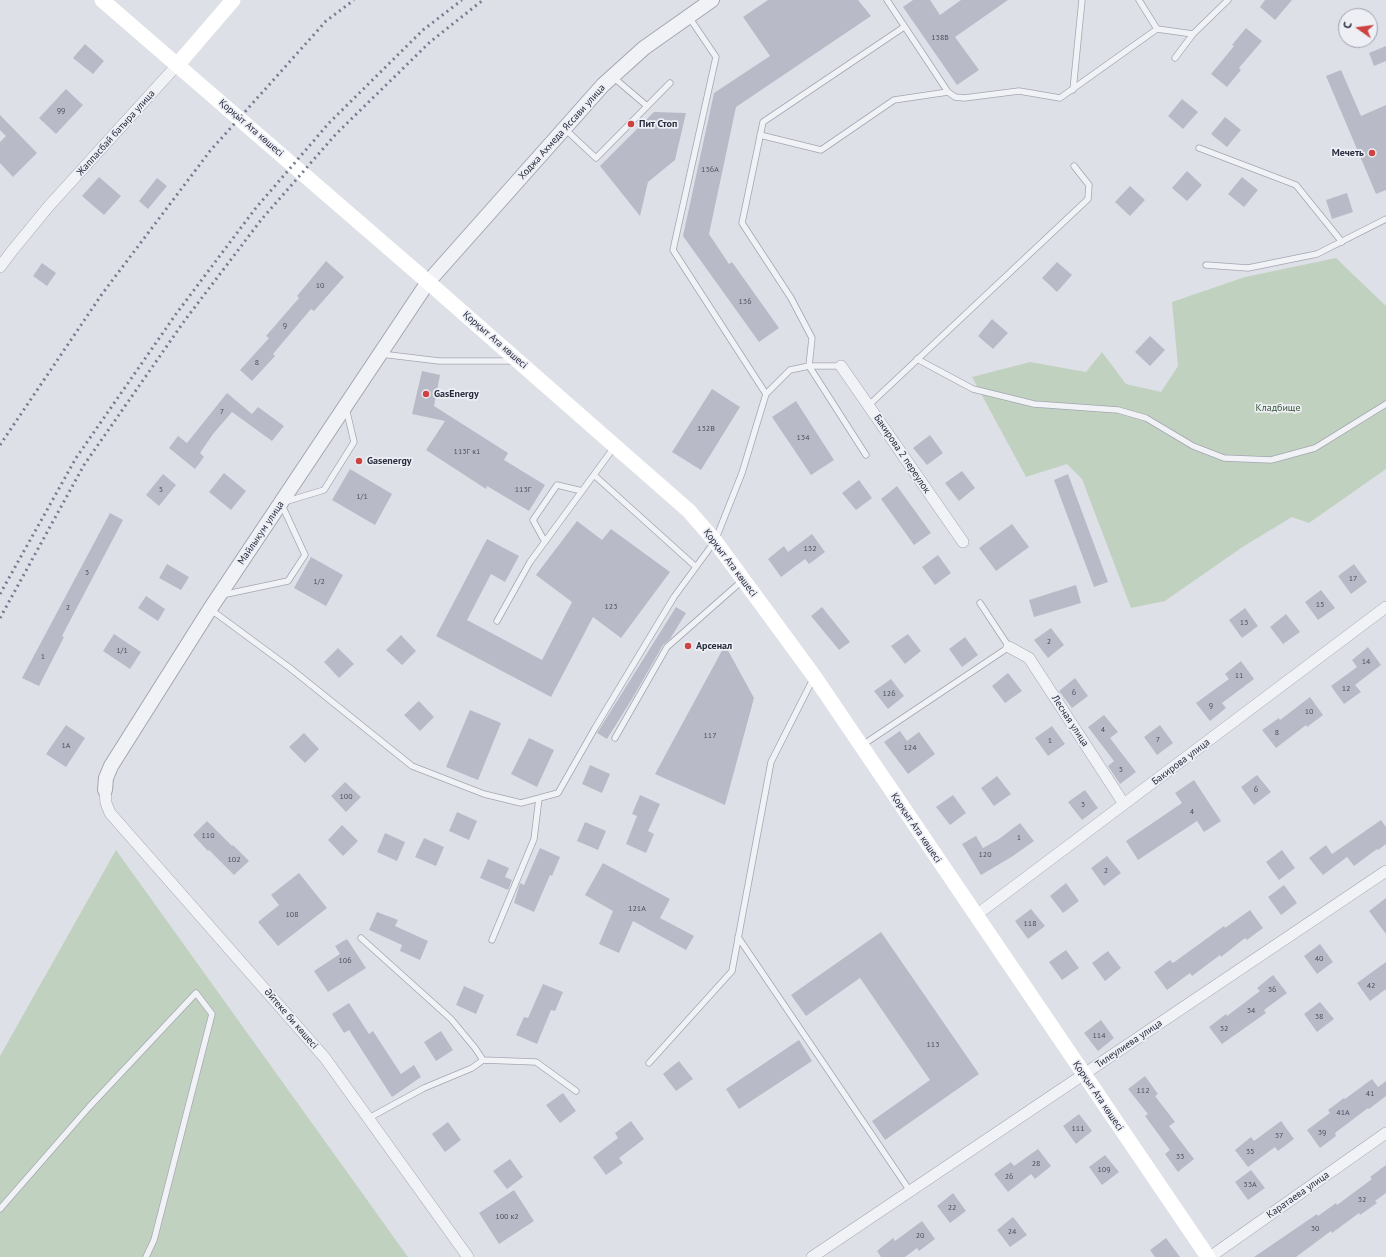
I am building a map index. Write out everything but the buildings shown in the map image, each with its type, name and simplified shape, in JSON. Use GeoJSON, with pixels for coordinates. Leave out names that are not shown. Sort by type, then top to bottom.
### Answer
{"type":"FeatureCollection","features":[{"type":"Feature","properties":{"kind":"main road","name":"Қорқыт Ата көшесі"},"geometry":{"type":"LineString","coordinates":[[102,0],[178,64],[689,511],[715,541],[814,676],[975,916],[1209,1257]]}},
{"type":"Feature","properties":{"kind":"main road","name":"Жаппасбай батыра улица"},"geometry":{"type":"LineString","coordinates":[[178,64],[233,0]]}},
{"type":"Feature","properties":{"kind":"street","name":"Ходжа Ахмеда Яссави улица"},"geometry":{"type":"LineString","coordinates":[[428,282],[612,76],[644,48],[712,0]]}},
{"type":"Feature","properties":{"kind":"street","name":"Жаппасбай батыра улица"},"geometry":{"type":"LineString","coordinates":[[0,267],[48,207],[178,64]]}},
{"type":"Feature","properties":{"kind":"street","name":"Майлыкум улица"},"geometry":{"type":"LineString","coordinates":[[105,790],[106,778],[111,766],[210,609],[428,282]]}},
{"type":"Feature","properties":{"kind":"street","name":"Бакирова 2 переулок"},"geometry":{"type":"LineString","coordinates":[[842,366],[963,542]]}},
{"type":"Feature","properties":{"kind":"street","name":"Бакирова улица"},"geometry":{"type":"LineString","coordinates":[[975,916],[1386,607]]}},
{"type":"Feature","properties":{"kind":"street","name":"Лесная улица"},"geometry":{"type":"LineString","coordinates":[[1008,647],[1029,658],[1124,804]]}},
{"type":"Feature","properties":{"kind":"street","name":"Әйтеке би көшесі"},"geometry":{"type":"LineString","coordinates":[[105,790],[106,803],[110,813],[325,1058],[468,1257]]}},
{"type":"Feature","properties":{"kind":"street","name":"Тилеулиева улица"},"geometry":{"type":"LineString","coordinates":[[812,1257],[1386,871]]}},
{"type":"Feature","properties":{"kind":"street","name":"Каратаева улица"},"geometry":{"type":"LineString","coordinates":[[1209,1257],[1386,1133]]}},
{"type":"Feature","properties":{"kind":"lane"},"geometry":{"type":"LineString","coordinates":[[888,0],[904,27],[948,92],[955,97],[964,98],[1019,91],[1060,98],[1157,29],[1193,34]]}},
{"type":"Feature","properties":{"kind":"lane"},"geometry":{"type":"LineString","coordinates":[[1073,90],[1082,0]]}},
{"type":"Feature","properties":{"kind":"lane"},"geometry":{"type":"LineString","coordinates":[[1138,0],[1157,29]]}},
{"type":"Feature","properties":{"kind":"lane"},"geometry":{"type":"LineString","coordinates":[[1218,0],[1222,6]]}},
{"type":"Feature","properties":{"kind":"lane"},"geometry":{"type":"LineString","coordinates":[[1175,58],[1193,34],[1228,0]]}},
{"type":"Feature","properties":{"kind":"lane"},"geometry":{"type":"LineString","coordinates":[[688,16],[716,57],[673,250],[766,394]]}},
{"type":"Feature","properties":{"kind":"lane"},"geometry":{"type":"LineString","coordinates":[[866,455],[810,366],[812,338],[791,298],[742,223],[763,122],[904,27]]}},
{"type":"Feature","properties":{"kind":"lane"},"geometry":{"type":"LineString","coordinates":[[612,76],[647,106]]}},
{"type":"Feature","properties":{"kind":"lane"},"geometry":{"type":"LineString","coordinates":[[564,129],[596,158],[670,83]]}},
{"type":"Feature","properties":{"kind":"lane"},"geometry":{"type":"LineString","coordinates":[[760,134],[821,150],[894,100],[948,92]]}},
{"type":"Feature","properties":{"kind":"lane"},"geometry":{"type":"LineString","coordinates":[[1199,148],[1296,185],[1342,242]]}},
{"type":"Feature","properties":{"kind":"lane"},"geometry":{"type":"LineString","coordinates":[[869,405],[1088,199],[1089,186],[1074,166]]}},
{"type":"Feature","properties":{"kind":"lane"},"geometry":{"type":"LineString","coordinates":[[1206,265],[1248,268],[1317,254],[1386,219]]}},
{"type":"Feature","properties":{"kind":"lane"},"geometry":{"type":"LineString","coordinates":[[380,354],[439,361],[519,362]]}},
{"type":"Feature","properties":{"kind":"lane"},"geometry":{"type":"LineString","coordinates":[[917,359],[973,389],[1034,404],[1118,410],[1146,418],[1193,446],[1224,458],[1272,460],[1314,448],[1386,404]]}},
{"type":"Feature","properties":{"kind":"lane"},"geometry":{"type":"LineString","coordinates":[[210,609],[296,673],[412,766],[484,794],[521,803],[558,793],[595,728],[674,597],[715,541],[742,473],[766,394],[790,370],[810,366],[842,366]]}},
{"type":"Feature","properties":{"kind":"lane"},"geometry":{"type":"LineString","coordinates":[[219,595],[288,581],[305,554],[281,503],[324,490],[354,442],[345,406]]}},
{"type":"Feature","properties":{"kind":"lane"},"geometry":{"type":"LineString","coordinates":[[497,621],[530,562],[615,446]]}},
{"type":"Feature","properties":{"kind":"lane"},"geometry":{"type":"LineString","coordinates":[[594,475],[696,567]]}},
{"type":"Feature","properties":{"kind":"lane"},"geometry":{"type":"LineString","coordinates":[[545,542],[533,520],[557,485],[582,491]]}},
{"type":"Feature","properties":{"kind":"lane"},"geometry":{"type":"LineString","coordinates":[[615,738],[667,647],[744,580]]}},
{"type":"Feature","properties":{"kind":"lane"},"geometry":{"type":"LineString","coordinates":[[861,746],[1008,647],[980,603]]}},
{"type":"Feature","properties":{"kind":"lane"},"geometry":{"type":"LineString","coordinates":[[649,1064],[732,971],[771,762],[814,676]]}},
{"type":"Feature","properties":{"kind":"lane"},"geometry":{"type":"LineString","coordinates":[[492,940],[534,839],[539,798]]}},
{"type":"Feature","properties":{"kind":"lane"},"geometry":{"type":"LineString","coordinates":[[738,937],[910,1190]]}},
{"type":"Feature","properties":{"kind":"lane"},"geometry":{"type":"LineString","coordinates":[[361,938],[451,1019],[483,1060]]}},
{"type":"Feature","properties":{"kind":"lane"},"geometry":{"type":"LineString","coordinates":[[0,1209],[89,1107],[196,992],[212,1014],[154,1240],[146,1257]]}},
{"type":"Feature","properties":{"kind":"lane"},"geometry":{"type":"LineString","coordinates":[[369,1118],[424,1088],[472,1068],[483,1060],[536,1062],[576,1091]]}},
{"type":"Feature","properties":{"kind":"green space","name":"Кладбище"},"geometry":{"type":"Polygon","coordinates":[[[1336,258],[1386,306],[1386,469],[1309,523],[1292,517],[1244,546],[1165,601],[1131,608],[1082,479],[1067,464],[1026,477],[972,377],[1030,362],[1086,372],[1102,352],[1126,384],[1161,392],[1178,366],[1172,302],[1245,277],[1336,258]]]}},
{"type":"Feature","properties":{"kind":"green space"},"geometry":{"type":"Polygon","coordinates":[[[116,850],[408,1257],[0,1257],[0,1056],[116,850]]]}},
{"type":"Feature","properties":{"kind":"railway"},"geometry":{"type":"LineString","coordinates":[[0,445],[102,294],[210,151],[326,21],[354,0]]}},
{"type":"Feature","properties":{"kind":"railway"},"geometry":{"type":"LineString","coordinates":[[0,594],[76,458],[176,314],[255,209],[329,123],[423,30],[462,0]]}},
{"type":"Feature","properties":{"kind":"railway"},"geometry":{"type":"LineString","coordinates":[[0,618],[84,465],[185,320],[261,220],[336,134],[430,42],[483,0]]}},
{"type":"Feature","properties":{"kind":"place","name":"Пит Стоп"},"geometry":{"type":"Point","coordinates":[631,124]}},
{"type":"Feature","properties":{"kind":"place","name":"Мечеть"},"geometry":{"type":"Point","coordinates":[1372,153]}},
{"type":"Feature","properties":{"kind":"place","name":"GasEnergy"},"geometry":{"type":"Point","coordinates":[426,394]}},
{"type":"Feature","properties":{"kind":"place","name":"Gasenergy"},"geometry":{"type":"Point","coordinates":[359,461]}},
{"type":"Feature","properties":{"kind":"place","name":"Арсенал"},"geometry":{"type":"Point","coordinates":[688,646]}}]}
